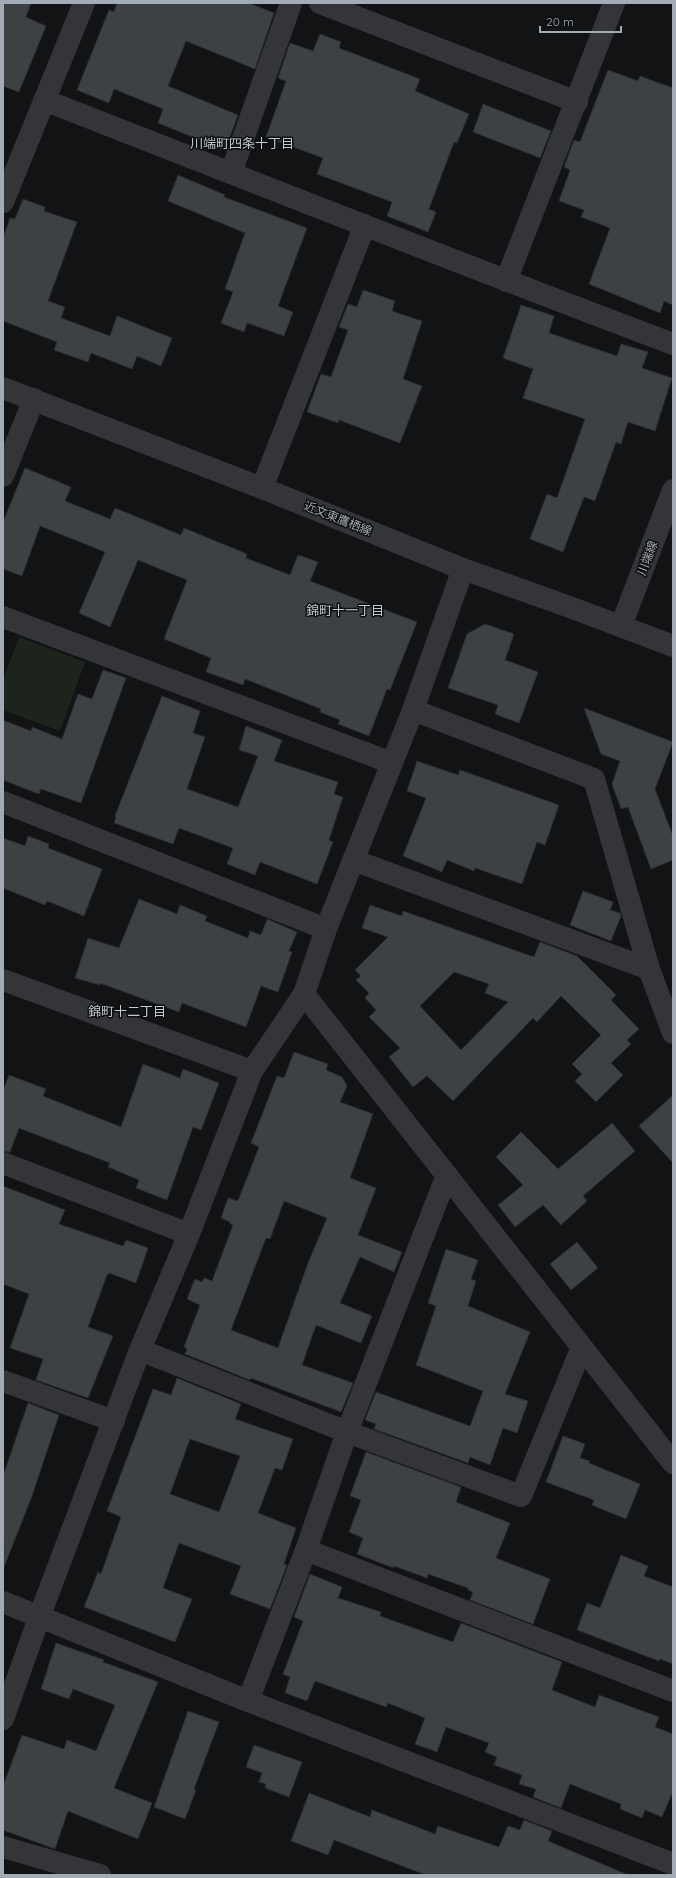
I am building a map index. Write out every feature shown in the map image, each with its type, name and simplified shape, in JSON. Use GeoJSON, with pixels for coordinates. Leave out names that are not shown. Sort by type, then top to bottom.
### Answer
{"type":"FeatureCollection","features":[{"type":"Feature","properties":{"kind":"street"},"geometry":{"type":"LineString","coordinates":[[3,202],[84,3]]}},
{"type":"Feature","properties":{"kind":"street"},"geometry":{"type":"LineString","coordinates":[[231,173],[291,3]]}},
{"type":"Feature","properties":{"kind":"street"},"geometry":{"type":"LineString","coordinates":[[320,3],[577,102]]}},
{"type":"Feature","properties":{"kind":"street"},"geometry":{"type":"LineString","coordinates":[[506,281],[577,102],[614,3]]}},
{"type":"Feature","properties":{"kind":"street"},"geometry":{"type":"LineString","coordinates":[[44,100],[506,281],[673,344]]}},
{"type":"Feature","properties":{"kind":"street"},"geometry":{"type":"LineString","coordinates":[[262,488],[366,225]]}},
{"type":"Feature","properties":{"kind":"street","name":"近文東鷹栖線"},"geometry":{"type":"LineString","coordinates":[[3,388],[262,488],[463,569],[673,646]]}},
{"type":"Feature","properties":{"kind":"street"},"geometry":{"type":"LineString","coordinates":[[3,476],[34,399]]}},
{"type":"Feature","properties":{"kind":"street","name":"川端線"},"geometry":{"type":"LineString","coordinates":[[621,626],[673,490]]}},
{"type":"Feature","properties":{"kind":"street"},"geometry":{"type":"LineString","coordinates":[[3,1719],[40,1615],[140,1350],[189,1234],[252,1071],[304,994],[326,929],[413,710],[463,569]]}},
{"type":"Feature","properties":{"kind":"street"},"geometry":{"type":"LineString","coordinates":[[3,617],[392,763]]}},
{"type":"Feature","properties":{"kind":"street"},"geometry":{"type":"LineString","coordinates":[[413,710],[594,779],[649,969],[673,1033]]}},
{"type":"Feature","properties":{"kind":"street"},"geometry":{"type":"LineString","coordinates":[[3,802],[326,929]]}},
{"type":"Feature","properties":{"kind":"street"},"geometry":{"type":"LineString","coordinates":[[353,860],[649,969]]}},
{"type":"Feature","properties":{"kind":"street"},"geometry":{"type":"LineString","coordinates":[[3,980],[252,1071]]}},
{"type":"Feature","properties":{"kind":"street"},"geometry":{"type":"LineString","coordinates":[[304,994],[673,1463]]}},
{"type":"Feature","properties":{"kind":"street"},"geometry":{"type":"LineString","coordinates":[[3,1163],[189,1234]]}},
{"type":"Feature","properties":{"kind":"street"},"geometry":{"type":"LineString","coordinates":[[248,1701],[306,1550],[347,1432],[447,1175]]}},
{"type":"Feature","properties":{"kind":"street"},"geometry":{"type":"LineString","coordinates":[[140,1350],[347,1432],[520,1496],[582,1347]]}},
{"type":"Feature","properties":{"kind":"street"},"geometry":{"type":"LineString","coordinates":[[3,1381],[114,1421]]}},
{"type":"Feature","properties":{"kind":"street"},"geometry":{"type":"LineString","coordinates":[[306,1550],[673,1691]]}},
{"type":"Feature","properties":{"kind":"street"},"geometry":{"type":"LineString","coordinates":[[3,1602],[40,1615],[248,1701],[673,1864]]}},
{"type":"Feature","properties":{"kind":"street"},"geometry":{"type":"LineString","coordinates":[[3,1847],[100,1875]]}},
{"type":"Feature","properties":{"kind":"shaded area"},"geometry":{"type":"Polygon","coordinates":[[[19,637],[85,662],[60,731],[3,710],[3,680],[19,637]]]}},
{"type":"Feature","properties":{"kind":"building"},"geometry":{"type":"Polygon","coordinates":[[[3,3],[31,3],[26,17],[46,26],[19,92],[3,86],[3,3]]]}},
{"type":"Feature","properties":{"kind":"building"},"geometry":{"type":"Polygon","coordinates":[[[117,3],[249,3],[274,13],[255,69],[186,41],[168,86],[238,115],[225,150],[158,123],[163,109],[114,89],[109,103],[77,90],[109,10],[114,12],[117,3]]]}},
{"type":"Feature","properties":{"kind":"building"},"geometry":{"type":"Polygon","coordinates":[[[320,34],[341,42],[339,48],[420,79],[415,91],[469,114],[457,143],[454,142],[429,209],[436,212],[428,232],[387,216],[392,202],[317,174],[323,158],[266,137],[286,81],[278,78],[290,43],[313,51],[320,34]]]}},
{"type":"Feature","properties":{"kind":"building"},"geometry":{"type":"Polygon","coordinates":[[[608,70],[638,81],[640,76],[673,88],[673,305],[664,301],[660,313],[589,284],[610,228],[581,217],[584,210],[559,201],[570,170],[564,167],[574,140],[580,142],[608,70]]]}},
{"type":"Feature","properties":{"kind":"building"},"geometry":{"type":"Polygon","coordinates":[[[483,104],[551,131],[540,158],[473,132],[483,104]]]}},
{"type":"Feature","properties":{"kind":"building"},"geometry":{"type":"Polygon","coordinates":[[[178,175],[225,195],[224,197],[307,228],[278,306],[293,312],[284,336],[247,323],[244,332],[221,323],[233,292],[225,289],[245,233],[168,201],[178,175]]]}},
{"type":"Feature","properties":{"kind":"building"},"geometry":{"type":"Polygon","coordinates":[[[23,199],[45,207],[44,211],[77,222],[48,301],[65,307],[61,318],[110,336],[117,316],[172,338],[161,366],[137,356],[132,369],[91,353],[88,362],[54,350],[57,342],[3,321],[3,238],[10,218],[15,219],[23,199]]]}},
{"type":"Feature","properties":{"kind":"building"},"geometry":{"type":"Polygon","coordinates":[[[363,290],[395,301],[392,311],[422,321],[403,379],[422,386],[400,443],[339,420],[338,423],[307,412],[321,374],[331,377],[348,330],[339,327],[348,304],[357,307],[363,290]]]}},
{"type":"Feature","properties":{"kind":"building"},"geometry":{"type":"Polygon","coordinates":[[[521,305],[554,316],[549,333],[617,356],[621,344],[648,352],[642,368],[672,378],[655,431],[628,422],[621,444],[616,442],[595,501],[584,497],[563,552],[530,539],[547,494],[557,498],[585,419],[523,398],[533,369],[503,358],[521,305]]]}},
{"type":"Feature","properties":{"kind":"building"},"geometry":{"type":"Polygon","coordinates":[[[25,468],[71,487],[65,501],[110,519],[115,508],[181,535],[184,528],[247,554],[246,558],[290,575],[298,555],[318,562],[310,581],[417,622],[390,690],[387,689],[369,736],[338,724],[340,720],[320,712],[321,709],[245,679],[243,685],[206,672],[211,658],[164,639],[187,580],[138,560],[110,627],[79,613],[105,552],[40,526],[22,576],[3,569],[3,522],[25,468]]]}},
{"type":"Feature","properties":{"kind":"building"},"geometry":{"type":"Polygon","coordinates":[[[485,624],[514,634],[505,660],[538,672],[519,723],[495,714],[498,705],[448,688],[467,634],[485,624]]]}},
{"type":"Feature","properties":{"kind":"building"},"geometry":{"type":"Polygon","coordinates":[[[103,670],[126,678],[81,803],[41,789],[39,794],[3,780],[3,720],[31,731],[32,727],[62,739],[78,694],[92,699],[103,670]]]}},
{"type":"Feature","properties":{"kind":"building"},"geometry":{"type":"Polygon","coordinates":[[[162,696],[200,711],[193,733],[205,737],[187,789],[238,807],[258,756],[239,750],[246,726],[282,740],[274,761],[338,782],[334,794],[343,797],[329,840],[333,842],[317,884],[260,862],[255,875],[227,864],[233,848],[179,828],[173,844],[114,823],[115,816],[162,696]]]}},
{"type":"Feature","properties":{"kind":"building"},"geometry":{"type":"Polygon","coordinates":[[[584,708],[673,742],[655,789],[673,836],[673,860],[651,869],[628,807],[621,809],[612,784],[620,761],[601,754],[584,708]]]}},
{"type":"Feature","properties":{"kind":"building"},"geometry":{"type":"Polygon","coordinates":[[[417,761],[458,775],[460,770],[559,805],[545,845],[537,842],[522,884],[475,868],[474,871],[447,860],[442,872],[403,856],[426,798],[407,791],[417,761]]]}},
{"type":"Feature","properties":{"kind":"building"},"geometry":{"type":"Polygon","coordinates":[[[28,836],[49,844],[48,848],[102,869],[84,916],[47,901],[45,905],[3,888],[3,838],[25,846],[28,836]]]}},
{"type":"Feature","properties":{"kind":"building"},"geometry":{"type":"Polygon","coordinates":[[[583,891],[613,902],[610,910],[620,913],[621,916],[611,941],[570,925],[583,891]]]}},
{"type":"Feature","properties":{"kind":"building"},"geometry":{"type":"Polygon","coordinates":[[[139,899],[177,914],[180,905],[207,916],[205,921],[248,938],[250,931],[261,935],[267,919],[297,932],[289,951],[292,952],[278,992],[261,986],[246,1027],[182,1003],[179,1012],[100,983],[100,985],[75,978],[88,938],[119,948],[139,899]]]}},
{"type":"Feature","properties":{"kind":"building"},"geometry":{"type":"Polygon","coordinates":[[[370,905],[402,916],[403,911],[534,957],[540,942],[577,956],[616,995],[611,1000],[639,1029],[627,1040],[631,1044],[611,1063],[623,1075],[596,1102],[575,1081],[582,1074],[572,1064],[601,1035],[561,996],[537,1022],[533,1018],[453,1101],[427,1076],[413,1087],[389,1057],[400,1048],[369,1017],[376,1010],[365,998],[369,993],[356,980],[361,976],[355,970],[388,937],[362,928],[370,905]],[[454,972],[420,1006],[461,1050],[508,1002],[485,993],[489,984],[454,972]]]}},
{"type":"Feature","properties":{"kind":"building"},"geometry":{"type":"Polygon","coordinates":[[[294,1052],[328,1064],[326,1070],[342,1077],[347,1086],[340,1102],[373,1114],[350,1178],[376,1188],[358,1235],[402,1252],[394,1272],[360,1257],[340,1303],[372,1316],[361,1343],[316,1325],[302,1365],[353,1383],[341,1412],[251,1378],[250,1380],[185,1354],[187,1349],[184,1347],[200,1305],[187,1299],[195,1279],[202,1282],[204,1278],[212,1281],[233,1225],[221,1218],[228,1198],[238,1201],[259,1147],[251,1143],[277,1076],[284,1078],[294,1052]],[[284,1201],[270,1239],[266,1238],[231,1330],[278,1348],[308,1263],[327,1218],[284,1201]]]}},
{"type":"Feature","properties":{"kind":"building"},"geometry":{"type":"Polygon","coordinates":[[[143,1064],[180,1078],[183,1069],[219,1083],[201,1130],[193,1127],[167,1200],[136,1188],[139,1180],[108,1167],[110,1163],[19,1128],[10,1152],[3,1151],[3,1091],[9,1075],[46,1089],[43,1096],[121,1127],[143,1064]]]}},
{"type":"Feature","properties":{"kind":"building"},"geometry":{"type":"Polygon","coordinates":[[[673,1095],[673,1163],[639,1126],[673,1095]]]}},
{"type":"Feature","properties":{"kind":"building"},"geometry":{"type":"Polygon","coordinates":[[[612,1123],[635,1151],[583,1196],[587,1201],[561,1225],[543,1205],[515,1227],[498,1205],[523,1185],[496,1157],[521,1132],[558,1169],[612,1123]]]}},
{"type":"Feature","properties":{"kind":"building"},"geometry":{"type":"Polygon","coordinates":[[[3,1186],[65,1210],[59,1224],[123,1246],[126,1240],[148,1248],[136,1283],[109,1273],[107,1275],[88,1327],[113,1336],[88,1398],[36,1380],[43,1359],[10,1348],[29,1294],[3,1284],[3,1186]]]}},
{"type":"Feature","properties":{"kind":"building"},"geometry":{"type":"Polygon","coordinates":[[[577,1242],[598,1268],[571,1290],[550,1264],[577,1242]]]}},
{"type":"Feature","properties":{"kind":"building"},"geometry":{"type":"Polygon","coordinates":[[[446,1249],[478,1260],[471,1279],[476,1281],[468,1306],[530,1332],[505,1394],[528,1401],[517,1433],[503,1428],[490,1465],[470,1457],[468,1463],[374,1429],[376,1424],[365,1420],[376,1392],[470,1426],[483,1391],[416,1365],[436,1306],[428,1303],[446,1249]]]}},
{"type":"Feature","properties":{"kind":"building"},"geometry":{"type":"Polygon","coordinates":[[[177,1378],[241,1404],[235,1419],[293,1439],[282,1470],[275,1468],[258,1513],[296,1528],[284,1564],[287,1565],[270,1609],[230,1594],[241,1566],[179,1543],[163,1588],[192,1599],[175,1642],[84,1607],[98,1572],[101,1574],[121,1517],[107,1511],[153,1389],[171,1395],[177,1378]],[[190,1439],[170,1494],[219,1512],[240,1456],[190,1439]]]}},
{"type":"Feature","properties":{"kind":"building"},"geometry":{"type":"Polygon","coordinates":[[[28,1403],[59,1415],[32,1496],[4,1567],[3,1476],[28,1403]]]}},
{"type":"Feature","properties":{"kind":"building"},"geometry":{"type":"Polygon","coordinates":[[[563,1436],[585,1444],[580,1458],[590,1461],[589,1463],[640,1484],[626,1519],[592,1505],[594,1500],[546,1482],[563,1436]]]}},
{"type":"Feature","properties":{"kind":"building"},"geometry":{"type":"Polygon","coordinates":[[[366,1452],[461,1487],[456,1502],[510,1523],[496,1558],[550,1579],[533,1624],[470,1600],[473,1592],[468,1590],[468,1588],[428,1574],[427,1578],[394,1566],[394,1568],[357,1554],[363,1538],[349,1532],[361,1500],[350,1496],[366,1452]]]}},
{"type":"Feature","properties":{"kind":"building"},"geometry":{"type":"Polygon","coordinates":[[[621,1555],[648,1566],[644,1576],[673,1587],[673,1664],[660,1659],[659,1661],[577,1630],[587,1603],[600,1608],[621,1555]]]}},
{"type":"Feature","properties":{"kind":"building"},"geometry":{"type":"Polygon","coordinates":[[[310,1574],[342,1587],[338,1598],[381,1612],[380,1616],[453,1642],[461,1623],[562,1662],[552,1690],[595,1707],[599,1695],[659,1717],[655,1727],[673,1734],[673,1791],[662,1817],[645,1810],[642,1818],[620,1809],[621,1804],[570,1784],[561,1808],[533,1797],[536,1789],[519,1784],[522,1775],[494,1765],[497,1757],[485,1752],[489,1743],[446,1727],[437,1752],[415,1744],[425,1718],[388,1703],[386,1707],[315,1681],[307,1701],[285,1693],[290,1677],[283,1674],[303,1621],[294,1617],[310,1574]]]}},
{"type":"Feature","properties":{"kind":"building"},"geometry":{"type":"Polygon","coordinates":[[[56,1643],[104,1660],[103,1662],[158,1682],[114,1788],[152,1803],[138,1839],[68,1811],[55,1849],[3,1830],[3,1786],[22,1735],[64,1749],[67,1740],[96,1751],[115,1705],[73,1689],[69,1699],[41,1689],[56,1643]]]}},
{"type":"Feature","properties":{"kind":"building"},"geometry":{"type":"Polygon","coordinates":[[[188,1711],[219,1722],[194,1789],[196,1790],[185,1819],[154,1807],[188,1711]]]}},
{"type":"Feature","properties":{"kind":"building"},"geometry":{"type":"Polygon","coordinates":[[[254,1745],[302,1762],[289,1797],[265,1788],[266,1784],[259,1782],[262,1773],[246,1767],[254,1745]]]}},
{"type":"Feature","properties":{"kind":"building"},"geometry":{"type":"Polygon","coordinates":[[[309,1793],[370,1817],[372,1810],[435,1834],[438,1826],[499,1847],[508,1826],[520,1830],[524,1820],[552,1831],[548,1841],[628,1875],[426,1875],[334,1840],[328,1855],[291,1841],[309,1793]]]}},
{"type":"Feature","properties":{"kind":"district","name":"川端町四条十丁目"},"geometry":{"type":"Point","coordinates":[242,143]}},
{"type":"Feature","properties":{"kind":"district","name":"錦町十一丁目"},"geometry":{"type":"Point","coordinates":[345,610]}},
{"type":"Feature","properties":{"kind":"district","name":"錦町十二丁目"},"geometry":{"type":"Point","coordinates":[127,1011]}}]}
